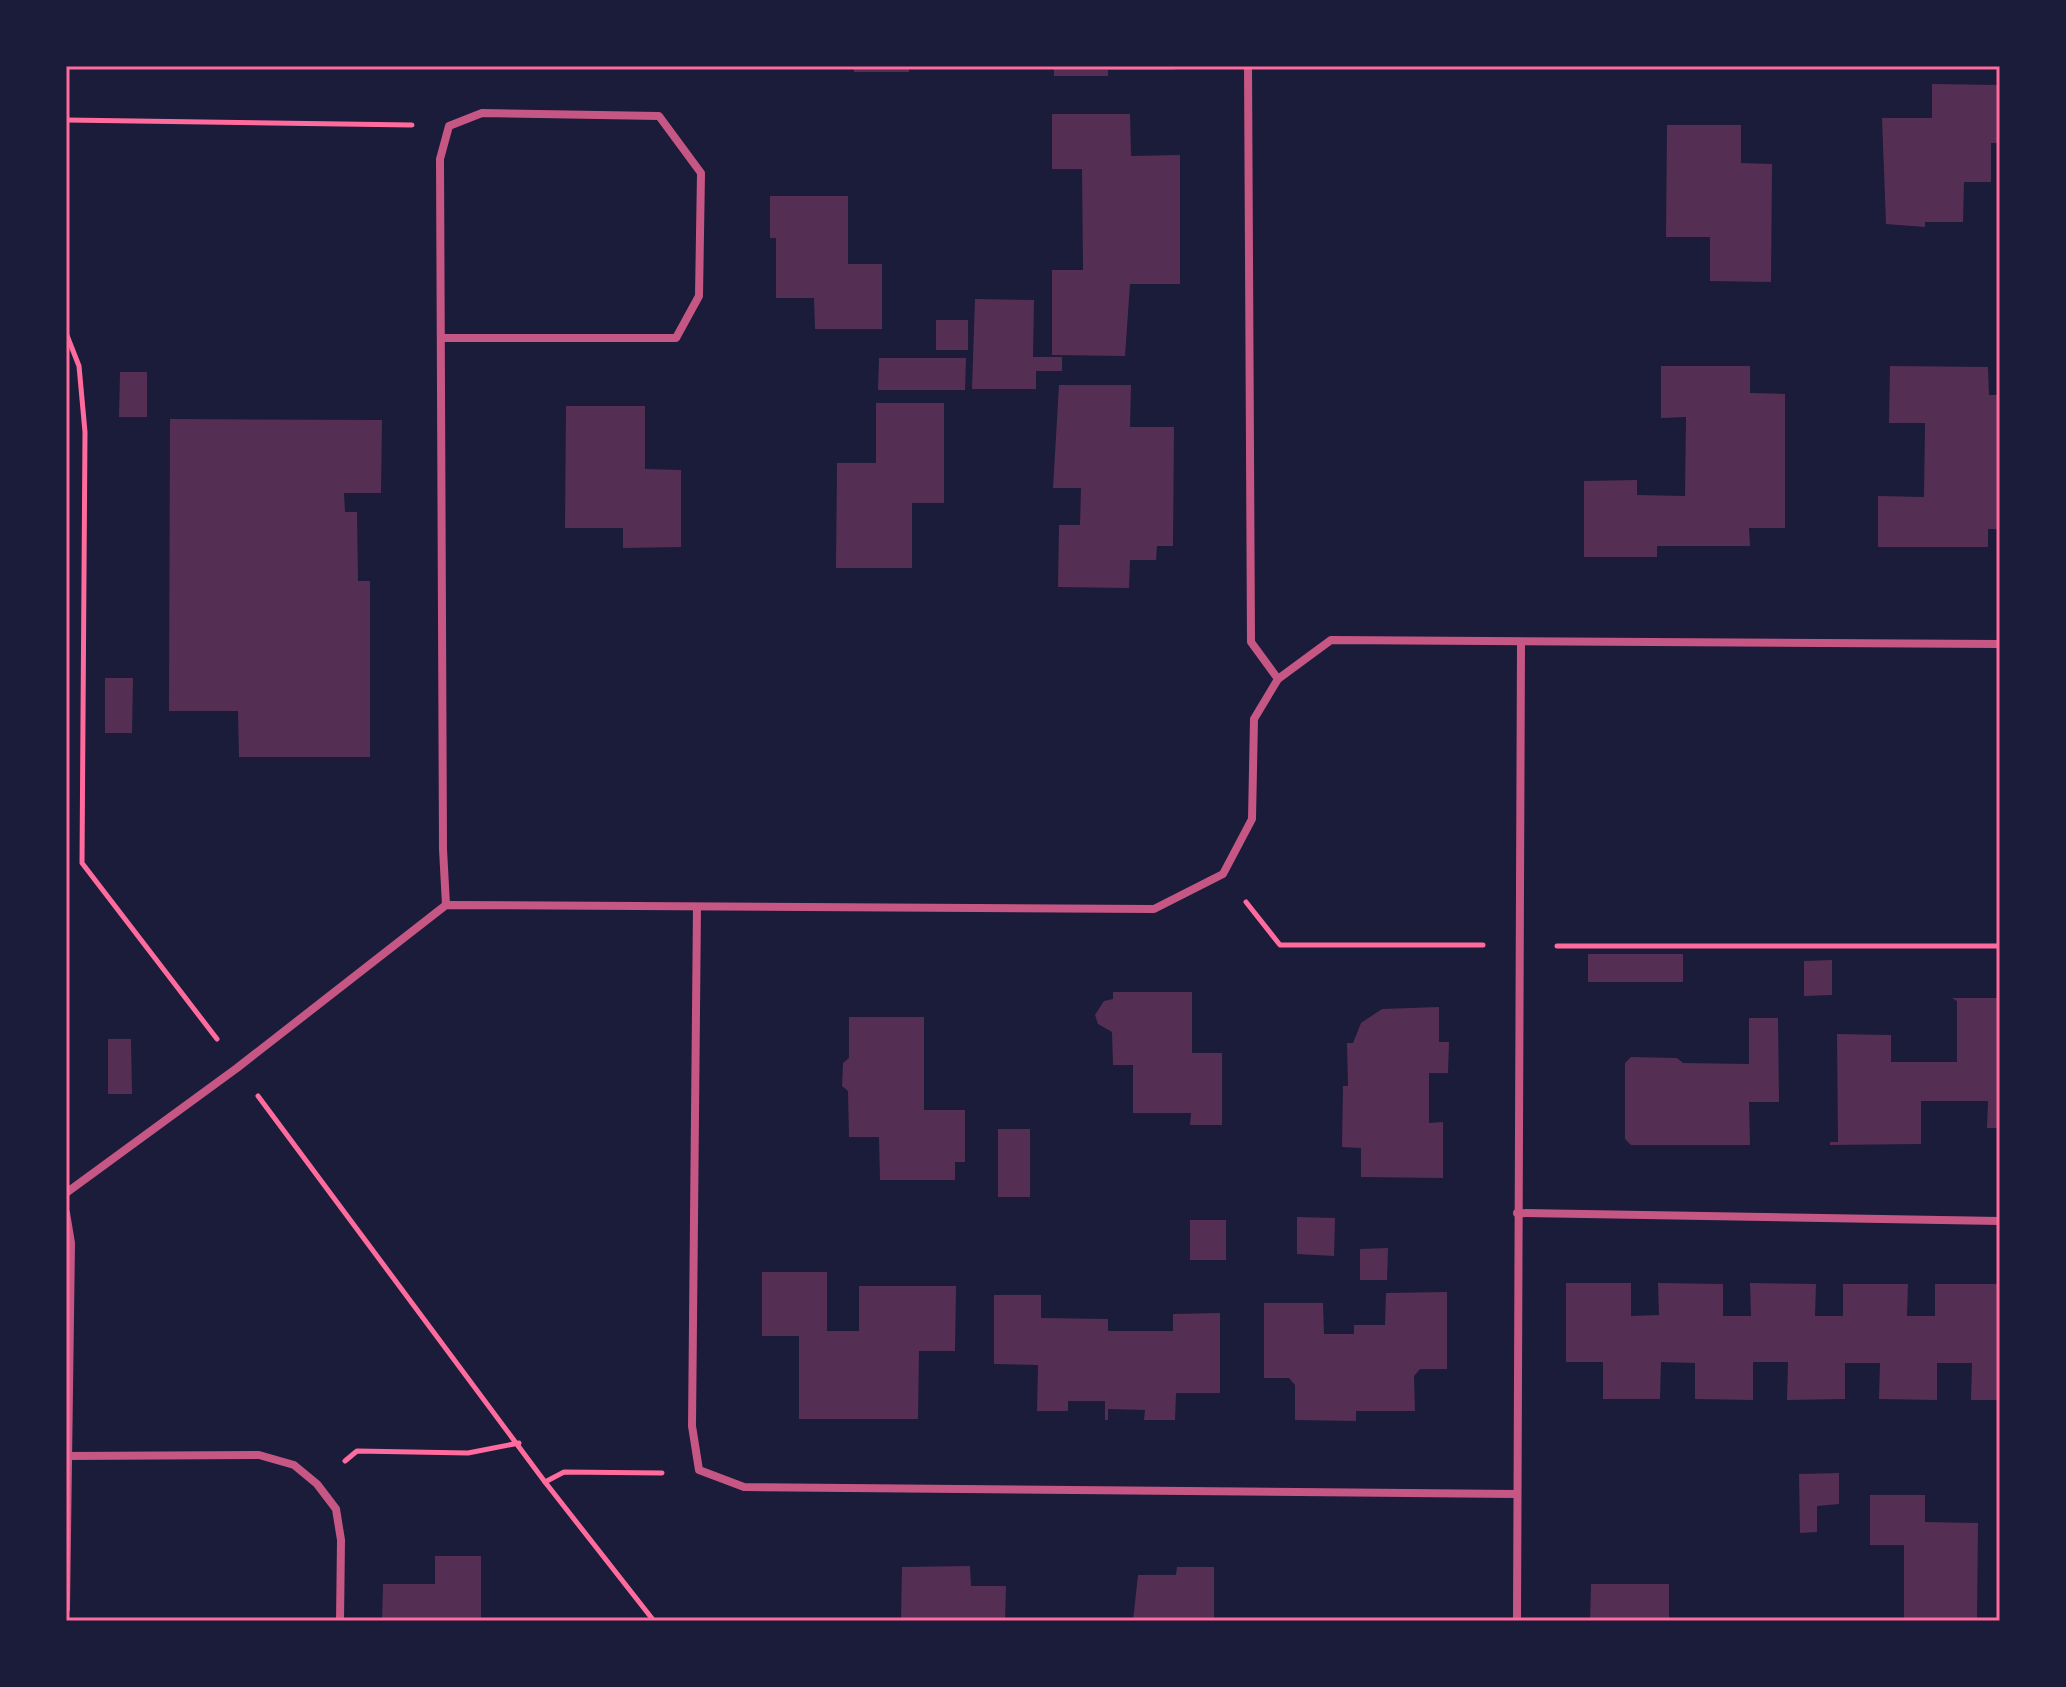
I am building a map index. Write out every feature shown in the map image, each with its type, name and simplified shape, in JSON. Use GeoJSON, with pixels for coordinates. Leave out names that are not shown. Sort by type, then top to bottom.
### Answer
{"type":"FeatureCollection","features":[{"type":"Feature","properties":{"kind":"street"},"geometry":{"type":"LineString","coordinates":[[1248,66],[1251,642],[1278,679]]}},
{"type":"Feature","properties":{"kind":"street"},"geometry":{"type":"LineString","coordinates":[[441,338],[676,338],[699,296],[701,173],[659,116],[482,113],[449,126],[440,159],[441,338],[446,905]]}},
{"type":"Feature","properties":{"kind":"street"},"geometry":{"type":"LineString","coordinates":[[66,1193],[237,1068],[446,905],[1154,909],[1223,874],[1252,819],[1254,719],[1278,679],[1331,640],[1521,644],[2000,644]]}},
{"type":"Feature","properties":{"kind":"street"},"geometry":{"type":"LineString","coordinates":[[1517,1621],[1521,644]]}},
{"type":"Feature","properties":{"kind":"street"},"geometry":{"type":"LineString","coordinates":[[697,907],[692,1426],[699,1470],[744,1487],[1517,1494]]}},
{"type":"Feature","properties":{"kind":"street"},"geometry":{"type":"LineString","coordinates":[[66,1213],[71,1243],[66,1609]]}},
{"type":"Feature","properties":{"kind":"street"},"geometry":{"type":"LineString","coordinates":[[1517,1213],[2000,1221]]}},
{"type":"Feature","properties":{"kind":"street"},"geometry":{"type":"LineString","coordinates":[[68,1456],[259,1455],[294,1465],[317,1484],[336,1509],[341,1540],[340,1621]]}},
{"type":"Feature","properties":{"kind":"path"},"geometry":{"type":"LineString","coordinates":[[66,120],[449,126]]}},
{"type":"Feature","properties":{"kind":"path"},"geometry":{"type":"LineString","coordinates":[[66,333],[79,366],[85,432],[82,863],[519,1443],[545,1482],[654,1621]]}},
{"type":"Feature","properties":{"kind":"path"},"geometry":{"type":"LineString","coordinates":[[1223,874],[1280,945],[2000,946]]}},
{"type":"Feature","properties":{"kind":"path"},"geometry":{"type":"LineString","coordinates":[[317,1484],[357,1451],[468,1453],[519,1443]]}},
{"type":"Feature","properties":{"kind":"path"},"geometry":{"type":"LineString","coordinates":[[545,1482],[564,1472],[699,1470]]}},
{"type":"Feature","properties":{"kind":"building"},"geometry":{"type":"Polygon","coordinates":[[[854,66],[909,66],[909,72],[854,72],[854,66]]]}},
{"type":"Feature","properties":{"kind":"building"},"geometry":{"type":"Polygon","coordinates":[[[1054,66],[1175,66],[1175,70],[1108,70],[1108,76],[1054,76],[1054,66]]]}},
{"type":"Feature","properties":{"kind":"building"},"geometry":{"type":"Polygon","coordinates":[[[1932,84],[2000,85],[2000,143],[1991,143],[1991,182],[1964,182],[1963,222],[1925,222],[1925,227],[1886,224],[1882,118],[1932,118],[1932,84]]]}},
{"type":"Feature","properties":{"kind":"building"},"geometry":{"type":"Polygon","coordinates":[[[1052,114],[1130,114],[1131,156],[1180,155],[1180,284],[1130,284],[1125,356],[1052,355],[1052,270],[1083,270],[1082,169],[1052,169],[1052,114]]]}},
{"type":"Feature","properties":{"kind":"building"},"geometry":{"type":"Polygon","coordinates":[[[1667,125],[1741,125],[1741,163],[1772,164],[1771,282],[1710,281],[1710,237],[1666,237],[1667,125]]]}},
{"type":"Feature","properties":{"kind":"building"},"geometry":{"type":"Polygon","coordinates":[[[770,196],[848,196],[848,264],[882,264],[882,329],[815,329],[814,298],[776,298],[776,238],[770,238],[770,196]]]}},
{"type":"Feature","properties":{"kind":"building"},"geometry":{"type":"Polygon","coordinates":[[[975,299],[1034,300],[1033,357],[1062,357],[1062,371],[1036,371],[1036,389],[972,389],[975,299]]]}},
{"type":"Feature","properties":{"kind":"building"},"geometry":{"type":"Polygon","coordinates":[[[936,320],[968,320],[968,350],[936,350],[936,320]]]}},
{"type":"Feature","properties":{"kind":"building"},"geometry":{"type":"Polygon","coordinates":[[[879,358],[966,358],[965,390],[878,390],[879,358]]]}},
{"type":"Feature","properties":{"kind":"building"},"geometry":{"type":"Polygon","coordinates":[[[1661,366],[1750,366],[1750,393],[1785,394],[1785,528],[1749,528],[1750,546],[1657,546],[1657,557],[1584,557],[1584,481],[1637,480],[1637,495],[1685,496],[1686,417],[1661,418],[1661,366]]]}},
{"type":"Feature","properties":{"kind":"building"},"geometry":{"type":"Polygon","coordinates":[[[1890,366],[1988,367],[1989,395],[2000,395],[2000,529],[1988,529],[1988,547],[1878,547],[1878,496],[1924,497],[1925,423],[1889,423],[1890,366]]]}},
{"type":"Feature","properties":{"kind":"building"},"geometry":{"type":"Polygon","coordinates":[[[120,372],[147,372],[147,417],[119,417],[120,372]]]}},
{"type":"Feature","properties":{"kind":"building"},"geometry":{"type":"Polygon","coordinates":[[[1059,385],[1131,385],[1130,427],[1174,427],[1173,546],[1157,546],[1156,560],[1130,560],[1129,588],[1058,587],[1059,525],[1080,525],[1081,488],[1053,488],[1059,385]]]}},
{"type":"Feature","properties":{"kind":"building"},"geometry":{"type":"Polygon","coordinates":[[[876,403],[944,403],[944,503],[912,503],[912,568],[836,568],[837,463],[876,463],[876,403]]]}},
{"type":"Feature","properties":{"kind":"building"},"geometry":{"type":"Polygon","coordinates":[[[566,406],[645,406],[645,469],[681,470],[681,547],[623,548],[623,528],[565,528],[566,406]]]}},
{"type":"Feature","properties":{"kind":"building"},"geometry":{"type":"Polygon","coordinates":[[[170,419],[382,420],[381,493],[344,493],[345,512],[357,512],[358,581],[370,581],[370,757],[239,757],[238,711],[169,711],[170,419]]]}},
{"type":"Feature","properties":{"kind":"building"},"geometry":{"type":"Polygon","coordinates":[[[105,678],[133,678],[132,733],[105,733],[105,678]]]}},
{"type":"Feature","properties":{"kind":"building"},"geometry":{"type":"Polygon","coordinates":[[[1588,954],[1683,954],[1683,982],[1588,982],[1588,954]]]}},
{"type":"Feature","properties":{"kind":"building"},"geometry":{"type":"Polygon","coordinates":[[[1832,960],[1832,995],[1804,996],[1804,961],[1832,960]]]}},
{"type":"Feature","properties":{"kind":"building"},"geometry":{"type":"Polygon","coordinates":[[[1113,992],[1192,992],[1192,1053],[1222,1053],[1222,1125],[1190,1125],[1191,1113],[1133,1113],[1133,1065],[1113,1065],[1112,1032],[1098,1024],[1095,1015],[1104,1001],[1113,999],[1113,992]]]}},
{"type":"Feature","properties":{"kind":"building"},"geometry":{"type":"Polygon","coordinates":[[[1952,998],[2000,998],[2000,1128],[1987,1128],[1988,1101],[1921,1101],[1921,1144],[1830,1145],[1830,1142],[1838,1142],[1837,1034],[1891,1035],[1891,1062],[1957,1062],[1957,1001],[1952,998]]]}},
{"type":"Feature","properties":{"kind":"building"},"geometry":{"type":"Polygon","coordinates":[[[1439,1007],[1439,1042],[1449,1042],[1448,1073],[1429,1073],[1429,1123],[1443,1122],[1443,1178],[1361,1177],[1361,1148],[1342,1147],[1343,1086],[1348,1086],[1347,1043],[1353,1043],[1361,1023],[1382,1009],[1439,1007]]]}},
{"type":"Feature","properties":{"kind":"building"},"geometry":{"type":"Polygon","coordinates":[[[849,1017],[924,1017],[924,1110],[965,1110],[965,1162],[955,1162],[955,1180],[880,1180],[879,1137],[849,1137],[848,1091],[842,1086],[843,1063],[849,1058],[849,1017]]]}},
{"type":"Feature","properties":{"kind":"building"},"geometry":{"type":"Polygon","coordinates":[[[1749,1018],[1778,1018],[1779,1102],[1749,1102],[1750,1145],[1631,1145],[1625,1139],[1625,1063],[1631,1057],[1677,1058],[1683,1063],[1749,1064],[1749,1018]]]}},
{"type":"Feature","properties":{"kind":"building"},"geometry":{"type":"Polygon","coordinates":[[[108,1039],[131,1039],[132,1094],[108,1094],[108,1039]]]}},
{"type":"Feature","properties":{"kind":"building"},"geometry":{"type":"Polygon","coordinates":[[[998,1129],[1030,1129],[1030,1197],[998,1197],[998,1129]]]}},
{"type":"Feature","properties":{"kind":"building"},"geometry":{"type":"Polygon","coordinates":[[[1297,1217],[1335,1218],[1334,1256],[1297,1254],[1297,1217]]]}},
{"type":"Feature","properties":{"kind":"building"},"geometry":{"type":"Polygon","coordinates":[[[1190,1220],[1226,1220],[1226,1260],[1190,1260],[1190,1220]]]}},
{"type":"Feature","properties":{"kind":"building"},"geometry":{"type":"Polygon","coordinates":[[[1388,1248],[1387,1280],[1360,1280],[1360,1249],[1388,1248]]]}},
{"type":"Feature","properties":{"kind":"building"},"geometry":{"type":"Polygon","coordinates":[[[762,1272],[827,1272],[827,1331],[859,1331],[859,1286],[956,1286],[955,1351],[919,1351],[918,1419],[799,1419],[799,1336],[762,1336],[762,1272]]]}},
{"type":"Feature","properties":{"kind":"building"},"geometry":{"type":"Polygon","coordinates":[[[1566,1283],[1631,1283],[1631,1316],[1659,1315],[1658,1283],[1723,1284],[1723,1316],[1751,1316],[1750,1283],[1816,1284],[1815,1316],[1843,1316],[1843,1284],[1908,1284],[1907,1316],[1935,1316],[1935,1284],[2000,1284],[2000,1400],[1971,1400],[1972,1363],[1937,1363],[1937,1400],[1879,1399],[1880,1363],[1845,1363],[1845,1399],[1787,1400],[1788,1362],[1753,1362],[1753,1400],[1695,1399],[1695,1363],[1661,1362],[1660,1399],[1603,1399],[1603,1362],[1566,1362],[1566,1283]]]}},
{"type":"Feature","properties":{"kind":"building"},"geometry":{"type":"Polygon","coordinates":[[[1447,1292],[1447,1369],[1420,1369],[1414,1376],[1415,1411],[1356,1411],[1356,1421],[1295,1420],[1295,1385],[1289,1378],[1264,1378],[1264,1303],[1323,1303],[1324,1334],[1354,1334],[1354,1325],[1385,1325],[1386,1293],[1447,1292]]]}},
{"type":"Feature","properties":{"kind":"building"},"geometry":{"type":"Polygon","coordinates":[[[994,1295],[1041,1295],[1041,1318],[1108,1319],[1108,1331],[1173,1331],[1173,1314],[1220,1313],[1220,1393],[1176,1393],[1175,1420],[1144,1420],[1145,1410],[1108,1409],[1108,1420],[1105,1420],[1105,1401],[1068,1401],[1068,1411],[1037,1411],[1038,1365],[994,1364],[994,1295]]]}},
{"type":"Feature","properties":{"kind":"building"},"geometry":{"type":"Polygon","coordinates":[[[1839,1473],[1839,1504],[1817,1506],[1817,1532],[1800,1533],[1799,1474],[1839,1473]]]}},
{"type":"Feature","properties":{"kind":"building"},"geometry":{"type":"Polygon","coordinates":[[[1870,1495],[1925,1495],[1925,1522],[1978,1523],[1977,1621],[1904,1621],[1904,1545],[1870,1545],[1870,1495]]]}},
{"type":"Feature","properties":{"kind":"building"},"geometry":{"type":"Polygon","coordinates":[[[435,1556],[481,1556],[481,1621],[382,1621],[383,1584],[435,1584],[435,1556]]]}},
{"type":"Feature","properties":{"kind":"building"},"geometry":{"type":"Polygon","coordinates":[[[970,1566],[971,1586],[1006,1586],[1005,1621],[901,1621],[902,1567],[970,1566]]]}},
{"type":"Feature","properties":{"kind":"building"},"geometry":{"type":"Polygon","coordinates":[[[1177,1567],[1214,1567],[1214,1621],[1133,1621],[1138,1575],[1176,1575],[1177,1567]]]}},
{"type":"Feature","properties":{"kind":"building"},"geometry":{"type":"Polygon","coordinates":[[[1591,1584],[1669,1584],[1669,1621],[1590,1621],[1591,1584]]]}}]}
